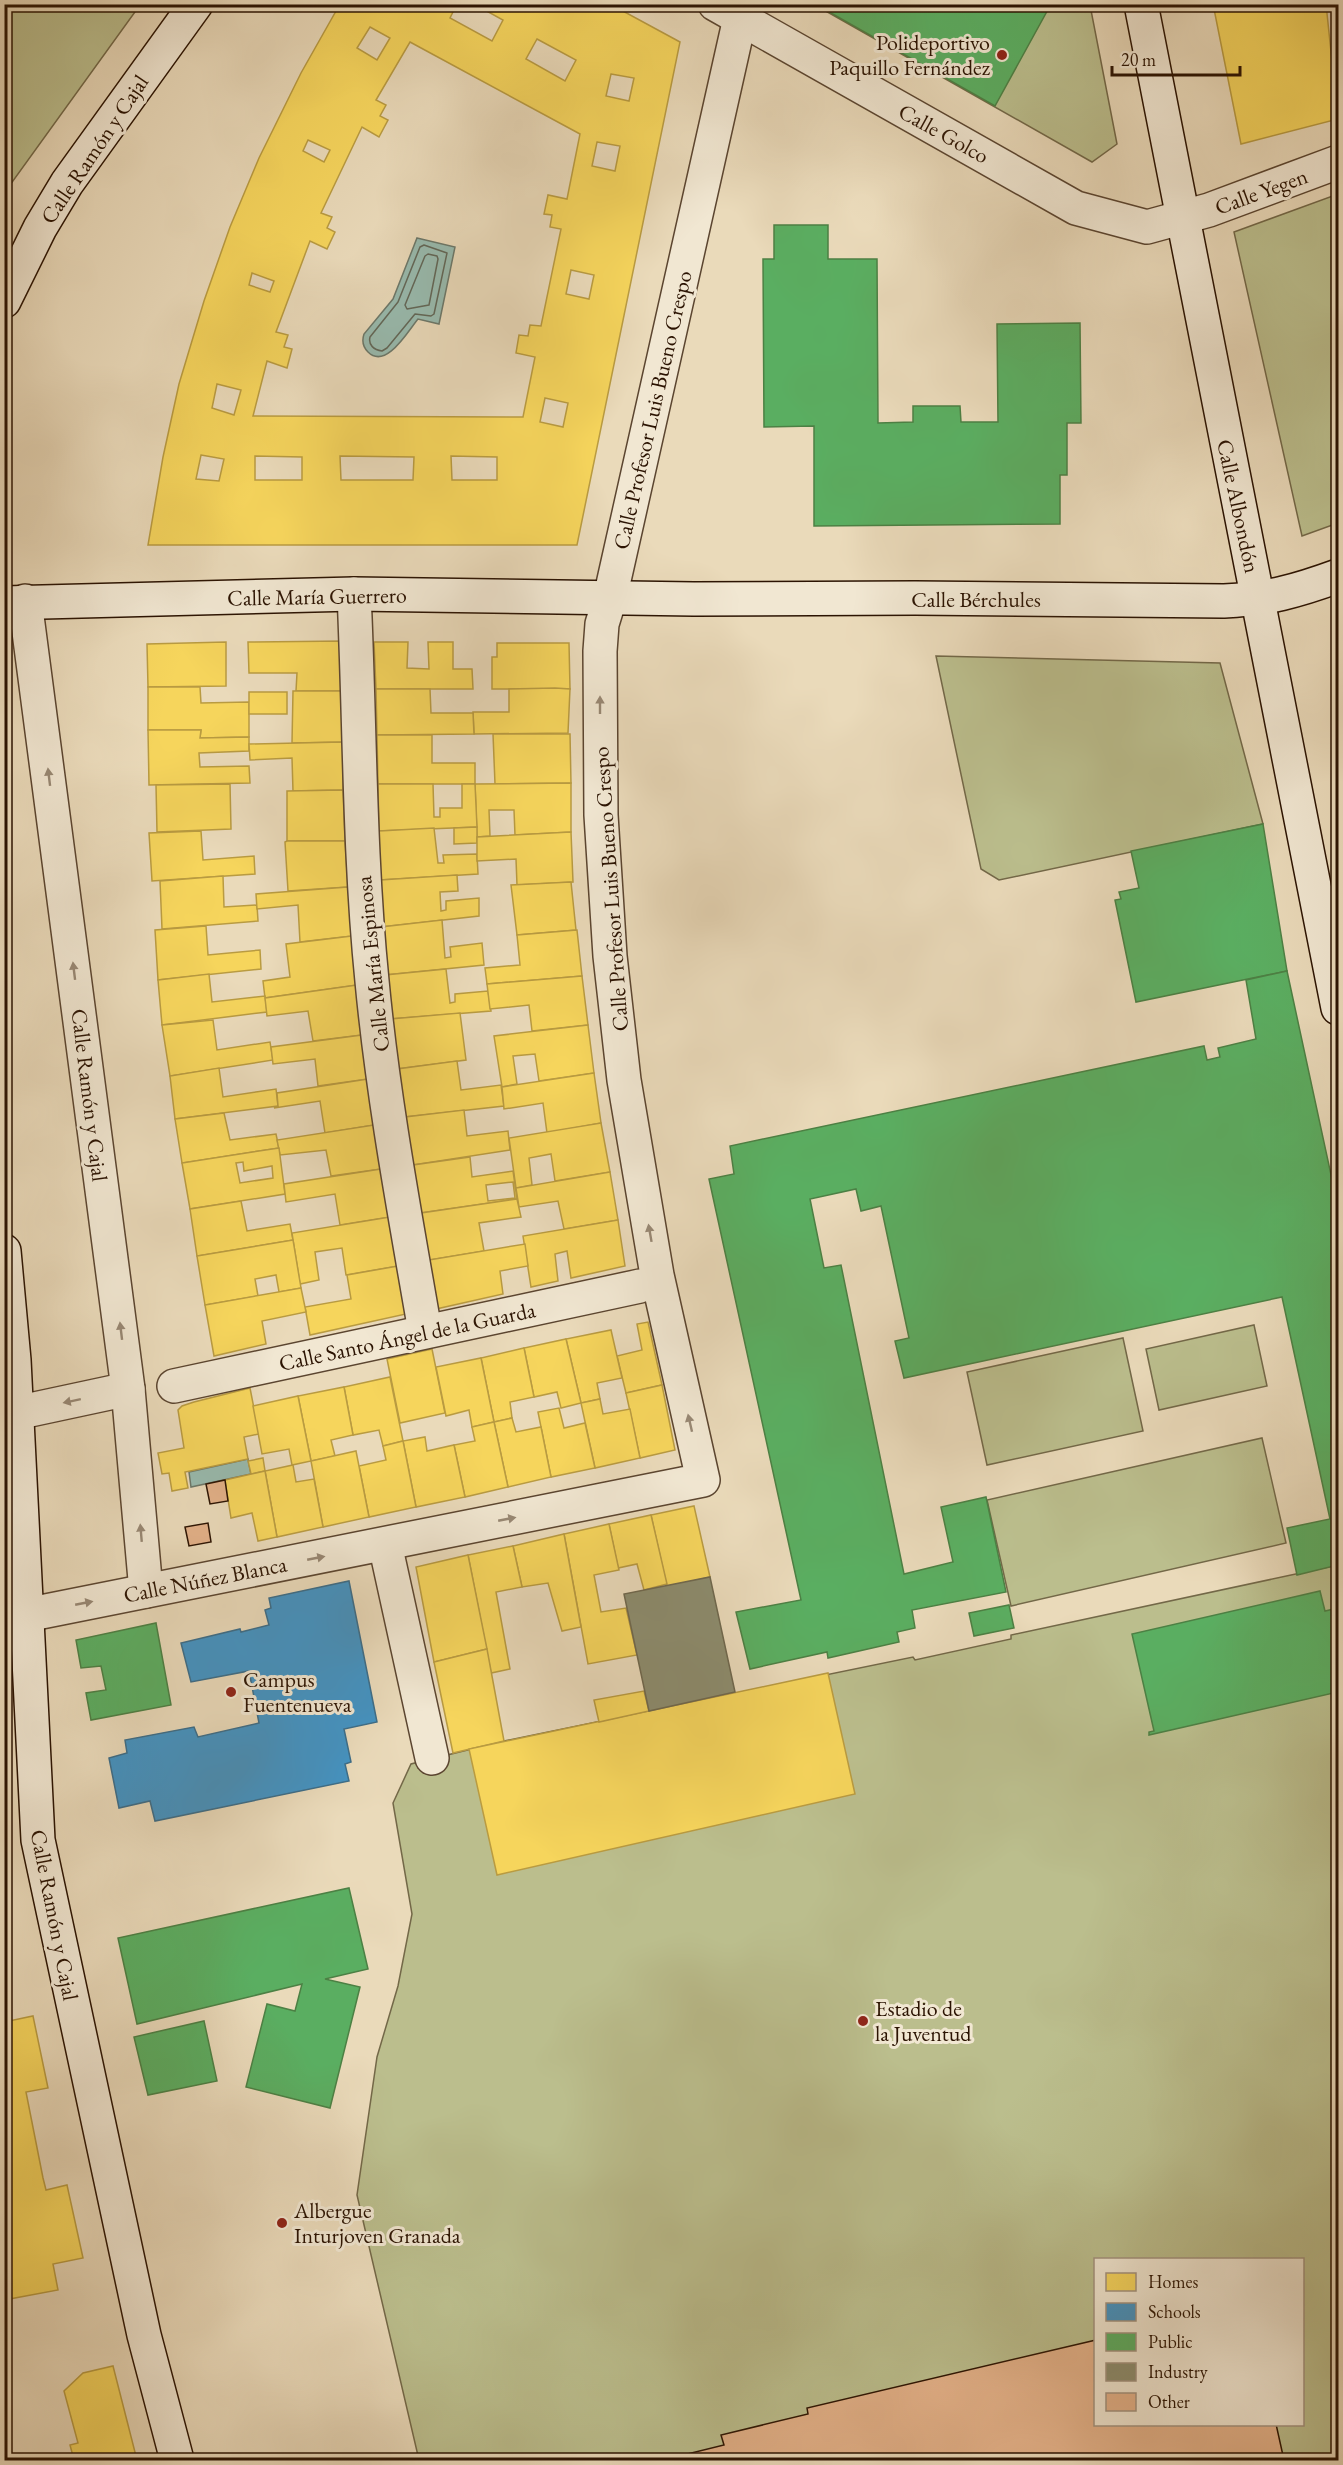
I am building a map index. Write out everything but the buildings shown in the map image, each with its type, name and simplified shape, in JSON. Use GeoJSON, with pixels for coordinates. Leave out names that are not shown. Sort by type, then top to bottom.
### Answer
{"type":"FeatureCollection","features":[{"type":"Feature","properties":{"kind":"street","name":"Calle Ramón y Cajal"},"geometry":{"type":"LineString","coordinates":[[4,301],[40,228],[67,183],[196,4]]}},
{"type":"Feature","properties":{"kind":"street","name":"Calle Albondón"},"geometry":{"type":"LineString","coordinates":[[1141,4],[1338,1008]]}},
{"type":"Feature","properties":{"kind":"street","name":"Calle Golco"},"geometry":{"type":"LineString","coordinates":[[728,11],[1076,208],[1147,227],[1182,218]]}},
{"type":"Feature","properties":{"kind":"street","name":"Calle Profesor Luis Bueno Crespo"},"geometry":{"type":"LineString","coordinates":[[703,1480],[657,1275],[624,1080],[610,956],[601,815],[600,674],[602,624],[610,598],[728,11]]}},
{"type":"Feature","properties":{"kind":"street","name":"Calle Yegen"},"geometry":{"type":"LineString","coordinates":[[1182,218],[1338,162]]}},
{"type":"Feature","properties":{"kind":"street","name":"Calle Bérchules"},"geometry":{"type":"LineString","coordinates":[[610,598],[1258,600],[1296,591],[1338,576]]}},
{"type":"Feature","properties":{"kind":"street","name":"Calle María Guerrero"},"geometry":{"type":"LineString","coordinates":[[12,596],[354,594],[610,598]]}},
{"type":"Feature","properties":{"kind":"street","name":"Calle María Espinosa"},"geometry":{"type":"LineString","coordinates":[[354,594],[361,843],[372,982],[390,1122],[424,1331]]}},
{"type":"Feature","properties":{"kind":"street","name":"Calle Ramón y Cajal"},"geometry":{"type":"LineString","coordinates":[[12,596],[128,1389],[146,1591]]}},
{"type":"Feature","properties":{"kind":"street","name":"Calle Ramón y Cajal"},"geometry":{"type":"LineString","coordinates":[[5,1268],[16,1413],[38,1840],[144,2336],[177,2460]]}},
{"type":"Feature","properties":{"kind":"street","name":"Calle Santo Ángel de la Guarda"},"geometry":{"type":"LineString","coordinates":[[174,1386],[640,1286]]}},
{"type":"Feature","properties":{"kind":"street"},"geometry":{"type":"LineString","coordinates":[[16,1413],[128,1389]]}},
{"type":"Feature","properties":{"kind":"street","name":"Calle Núñez Blanca"},"geometry":{"type":"LineString","coordinates":[[26,1615],[703,1480]]}},
{"type":"Feature","properties":{"kind":"street"},"geometry":{"type":"LineString","coordinates":[[385,1544],[432,1758]]}},
{"type":"Feature","properties":{"kind":"green space"},"geometry":{"type":"Polygon","coordinates":[[[4,5],[140,5],[5,192],[4,5]]]}},
{"type":"Feature","properties":{"kind":"green space","name":"Polideportivo Paquillo Fernández"},"geometry":{"type":"Polygon","coordinates":[[[815,5],[1090,5],[1117,144],[1092,162],[815,5]]]}},
{"type":"Feature","properties":{"kind":"green space"},"geometry":{"type":"Polygon","coordinates":[[[1338,194],[1338,523],[1302,536],[1234,232],[1338,194]]]}},
{"type":"Feature","properties":{"kind":"green space"},"geometry":{"type":"Polygon","coordinates":[[[936,656],[1220,663],[1263,824],[999,880],[981,869],[936,656]]]}},
{"type":"Feature","properties":{"kind":"green space"},"geometry":{"type":"Polygon","coordinates":[[[1254,1325],[1267,1386],[1159,1410],[1146,1349],[1254,1325]]]}},
{"type":"Feature","properties":{"kind":"green space"},"geometry":{"type":"Polygon","coordinates":[[[1123,1338],[1143,1431],[987,1465],[967,1372],[1123,1338]]]}},
{"type":"Feature","properties":{"kind":"green space"},"geometry":{"type":"Polygon","coordinates":[[[1262,1438],[1286,1543],[1011,1606],[987,1500],[1262,1438]]]}},
{"type":"Feature","properties":{"kind":"green space","name":"Estadio de la Juventud"},"geometry":{"type":"Polygon","coordinates":[[[1338,1565],[1338,2460],[419,2460],[357,2195],[377,2057],[398,1986],[412,1914],[393,1803],[411,1764],[504,1741],[1011,1639],[1011,1635],[1338,1565]]]}},
{"type":"Feature","properties":{"kind":"water"},"geometry":{"type":"Polygon","coordinates":[[[417,238],[455,247],[439,324],[418,319],[396,347],[382,356],[375,356],[365,348],[364,334],[393,299],[417,238]]]}},
{"type":"Feature","properties":{"kind":"water"},"geometry":{"type":"Polygon","coordinates":[[[248,1459],[251,1474],[191,1487],[189,1472],[248,1459]]]}},
{"type":"Feature","properties":{"kind":"place","name":"Polideportivo Paquillo Fernández"},"geometry":{"type":"Point","coordinates":[1002,55]}},
{"type":"Feature","properties":{"kind":"place","name":"Campus Fuentenueva"},"geometry":{"type":"Point","coordinates":[231,1692]}},
{"type":"Feature","properties":{"kind":"place","name":"Estadio de la Juventud"},"geometry":{"type":"Point","coordinates":[863,2021]}},
{"type":"Feature","properties":{"kind":"place","name":"Albergue Inturjoven Granada"},"geometry":{"type":"Point","coordinates":[282,2223]}}]}
